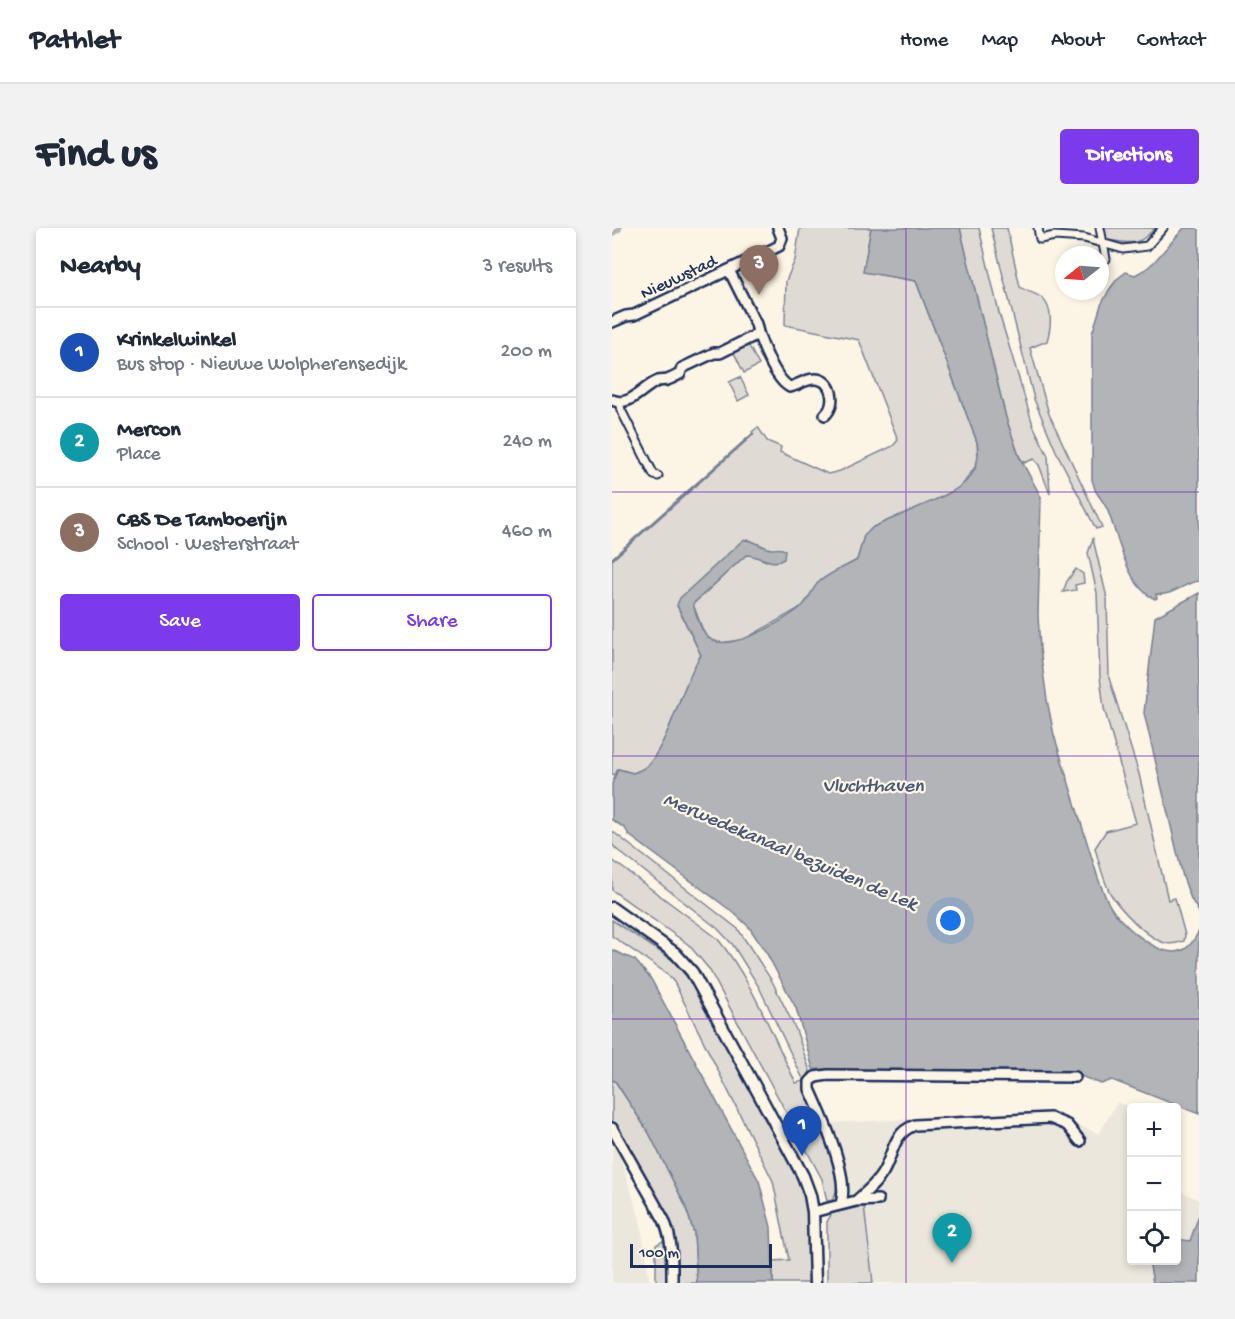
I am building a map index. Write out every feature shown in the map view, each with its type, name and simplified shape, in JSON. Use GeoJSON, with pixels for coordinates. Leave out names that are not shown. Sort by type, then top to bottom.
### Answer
{"type":"FeatureCollection","features":[{"type":"Feature","properties":{"kind":"street"},"geometry":{"type":"LineString","coordinates":[[1038,228],[1040,239],[1055,236],[1084,238],[1123,249],[1147,246],[1162,228]]}},
{"type":"Feature","properties":{"kind":"street"},"geometry":{"type":"LineString","coordinates":[[1100,228],[1103,246]]}},
{"type":"Feature","properties":{"kind":"street","name":"Nieuwstad"},"geometry":{"type":"LineString","coordinates":[[612,322],[634,315],[779,246],[782,241],[780,231]]}},
{"type":"Feature","properties":{"kind":"street"},"geometry":{"type":"LineString","coordinates":[[729,270],[756,324],[758,334],[773,366],[786,385],[792,386],[814,379],[821,380],[828,386],[832,403],[825,415]]}},
{"type":"Feature","properties":{"kind":"street"},"geometry":{"type":"LineString","coordinates":[[658,476],[654,475],[616,401],[645,392],[650,385],[680,374],[682,368],[714,353],[720,353],[758,334]]}},
{"type":"Feature","properties":{"kind":"street"},"geometry":{"type":"LineString","coordinates":[[612,908],[675,953],[692,972],[803,1176],[813,1212],[815,1283]]}},
{"type":"Feature","properties":{"kind":"street"},"geometry":{"type":"LineString","coordinates":[[842,1204],[844,1191],[840,1171],[829,1134],[810,1089],[810,1082],[815,1077],[828,1074],[1075,1077]]}},
{"type":"Feature","properties":{"kind":"street"},"geometry":{"type":"LineString","coordinates":[[856,1200],[883,1173],[899,1134],[915,1125],[1050,1118],[1067,1125],[1080,1140]]}},
{"type":"Feature","properties":{"kind":"street"},"geometry":{"type":"LineString","coordinates":[[612,1128],[616,1144],[670,1233],[672,1283]]}},
{"type":"Feature","properties":{"kind":"street"},"geometry":{"type":"LineString","coordinates":[[813,1212],[856,1200],[869,1202],[878,1200]]}},
{"type":"Feature","properties":{"kind":"shaded area"},"geometry":{"type":"Polygon","coordinates":[[[800,228],[871,228],[863,272],[916,281],[977,442],[978,459],[961,487],[864,536],[857,560],[818,583],[803,606],[745,639],[721,643],[705,636],[693,604],[746,555],[766,561],[770,549],[747,539],[677,606],[701,655],[687,681],[658,751],[650,763],[642,769],[633,773],[618,769],[615,775],[612,774],[612,560],[753,434],[752,432],[758,427],[767,441],[781,447],[780,452],[828,474],[840,471],[893,446],[898,440],[859,340],[785,325],[786,281],[795,260],[800,228]]]}},
{"type":"Feature","properties":{"kind":"shaded area"},"geometry":{"type":"Polygon","coordinates":[[[960,228],[979,228],[999,313],[1033,425],[1048,456],[1050,494],[1039,465],[1034,459],[1024,463],[1019,456],[1006,418],[960,228]]]}},
{"type":"Feature","properties":{"kind":"shaded area"},"geometry":{"type":"Polygon","coordinates":[[[991,228],[1007,228],[1020,287],[1042,298],[1048,307],[1050,324],[1047,341],[1030,348],[1049,414],[1102,527],[1096,529],[1056,451],[1034,399],[991,228]]]}},
{"type":"Feature","properties":{"kind":"shaded area"},"geometry":{"type":"Polygon","coordinates":[[[1102,228],[1155,228],[1143,239],[1127,243],[1105,240],[1102,228]]]}},
{"type":"Feature","properties":{"kind":"shaded area"},"geometry":{"type":"Polygon","coordinates":[[[748,344],[759,365],[744,373],[733,351],[748,344]]]}},
{"type":"Feature","properties":{"kind":"shaded area"},"geometry":{"type":"Polygon","coordinates":[[[740,377],[749,395],[738,401],[729,382],[740,377]]]}},
{"type":"Feature","properties":{"kind":"shaded area"},"geometry":{"type":"Polygon","coordinates":[[[1093,539],[1107,598],[1109,678],[1139,774],[1168,900],[1175,898],[1185,935],[1184,941],[1177,943],[1165,943],[1150,935],[1120,907],[1110,893],[1095,848],[1106,831],[1136,823],[1104,708],[1100,677],[1097,593],[1088,553],[1093,539]]]}},
{"type":"Feature","properties":{"kind":"shaded area"},"geometry":{"type":"Polygon","coordinates":[[[1076,569],[1083,574],[1084,583],[1075,585],[1076,590],[1063,592],[1067,581],[1076,569]]]}},
{"type":"Feature","properties":{"kind":"shaded area"},"geometry":{"type":"Polygon","coordinates":[[[612,831],[738,929],[772,981],[796,1030],[810,1071],[805,1081],[822,1124],[837,1178],[836,1192],[831,1201],[827,1201],[822,1179],[709,969],[689,945],[612,890],[612,860],[717,938],[741,972],[761,1008],[796,1083],[804,1081],[759,987],[733,945],[717,928],[616,849],[612,844],[612,831]]]}},
{"type":"Feature","properties":{"kind":"shaded area"},"geometry":{"type":"Polygon","coordinates":[[[612,920],[674,961],[691,982],[802,1187],[808,1207],[812,1283],[773,1283],[773,1261],[789,1260],[773,1181],[674,982],[666,973],[612,936],[612,920]]]}},
{"type":"Feature","properties":{"kind":"shaded area"},"geometry":{"type":"Polygon","coordinates":[[[612,1080],[615,1081],[649,1133],[685,1205],[694,1233],[697,1283],[674,1283],[673,1243],[612,1127],[612,1080]]]}},
{"type":"Feature","properties":{"kind":"shaded area"},"geometry":{"type":"Polygon","coordinates":[[[1117,1102],[1127,1106],[1127,1265],[1150,1265],[1153,1283],[842,1283],[824,1123],[1051,1113],[1099,1134],[1117,1102]]]}},
{"type":"Feature","properties":{"kind":"shaded area"},"geometry":{"type":"Polygon","coordinates":[[[612,1130],[640,1220],[650,1283],[612,1283],[612,1130]]]}},
{"type":"Feature","properties":{"kind":"shaded area"},"geometry":{"type":"Polygon","coordinates":[[[1181,1191],[1199,1200],[1199,1215],[1190,1241],[1181,1240],[1181,1191]]]}},
{"type":"Feature","properties":{"kind":"shaded area"},"geometry":{"type":"Polygon","coordinates":[[[864,1206],[873,1283],[827,1283],[827,1222],[832,1213],[864,1206]]]}},
{"type":"Feature","properties":{"kind":"shaded area"},"geometry":{"type":"Polygon","coordinates":[[[665,1240],[666,1283],[656,1283],[656,1245],[665,1240]]]}},
{"type":"Feature","properties":{"kind":"water","name":"Vluchthaven"},"geometry":{"type":"Polygon","coordinates":[[[871,228],[960,228],[1006,418],[1019,456],[1041,497],[1038,615],[1047,700],[1054,735],[1098,878],[1114,912],[1136,934],[1156,947],[1176,952],[1185,949],[1199,931],[1199,1114],[1181,1107],[1181,1103],[1171,1103],[1112,1080],[1101,1084],[1068,1071],[813,1069],[796,1008],[767,954],[749,927],[734,913],[612,820],[612,784],[618,769],[633,773],[650,763],[665,738],[687,681],[701,655],[677,605],[680,598],[743,540],[771,549],[785,550],[784,559],[775,562],[746,555],[693,604],[703,631],[713,641],[725,642],[753,635],[793,613],[803,605],[821,580],[857,560],[864,536],[873,527],[954,491],[963,484],[976,467],[977,442],[916,281],[863,272],[871,228]]]}},
{"type":"Feature","properties":{"kind":"water"},"geometry":{"type":"Polygon","coordinates":[[[1184,228],[1199,228],[1199,581],[1167,594],[1156,594],[1155,599],[1145,593],[1130,572],[1107,509],[1095,490],[1092,480],[1092,334],[1101,305],[1104,300],[1109,300],[1109,290],[1117,279],[1126,272],[1135,275],[1154,262],[1184,228]]]}},
{"type":"Feature","properties":{"kind":"water"},"geometry":{"type":"Polygon","coordinates":[[[1199,593],[1199,912],[1191,899],[1183,877],[1144,713],[1155,617],[1199,593]]]}},
{"type":"Feature","properties":{"kind":"water"},"geometry":{"type":"Polygon","coordinates":[[[612,950],[635,960],[651,979],[759,1181],[771,1227],[773,1283],[697,1283],[694,1233],[685,1205],[649,1133],[615,1081],[612,1080],[612,950]]]}},
{"type":"Feature","properties":{"kind":"water"},"geometry":{"type":"Polygon","coordinates":[[[1199,1215],[1199,1283],[1153,1283],[1150,1265],[1181,1265],[1181,1240],[1190,1241],[1199,1215]]]}},
{"type":"Feature","properties":{"kind":"waterway"},"geometry":{"type":"LineString","coordinates":[[612,231],[617,228]]}},
{"type":"Feature","properties":{"kind":"waterway"},"geometry":{"type":"LineString","coordinates":[[612,559],[753,434]]}},
{"type":"Feature","properties":{"kind":"place","name":"CBS De Tamboerijn"},"geometry":{"type":"Point","coordinates":[759,295]}},
{"type":"Feature","properties":{"kind":"place","name":"Krinkelwinkel"},"geometry":{"type":"Point","coordinates":[802,1156]}},
{"type":"Feature","properties":{"kind":"place","name":"Mercon"},"geometry":{"type":"Point","coordinates":[952,1263]}},
{"type":"Feature","properties":{"kind":"water label","name":"Merwedekanaal bezuiden de Lek"},"geometry":{"type":"Point","coordinates":[791,850]}}]}
